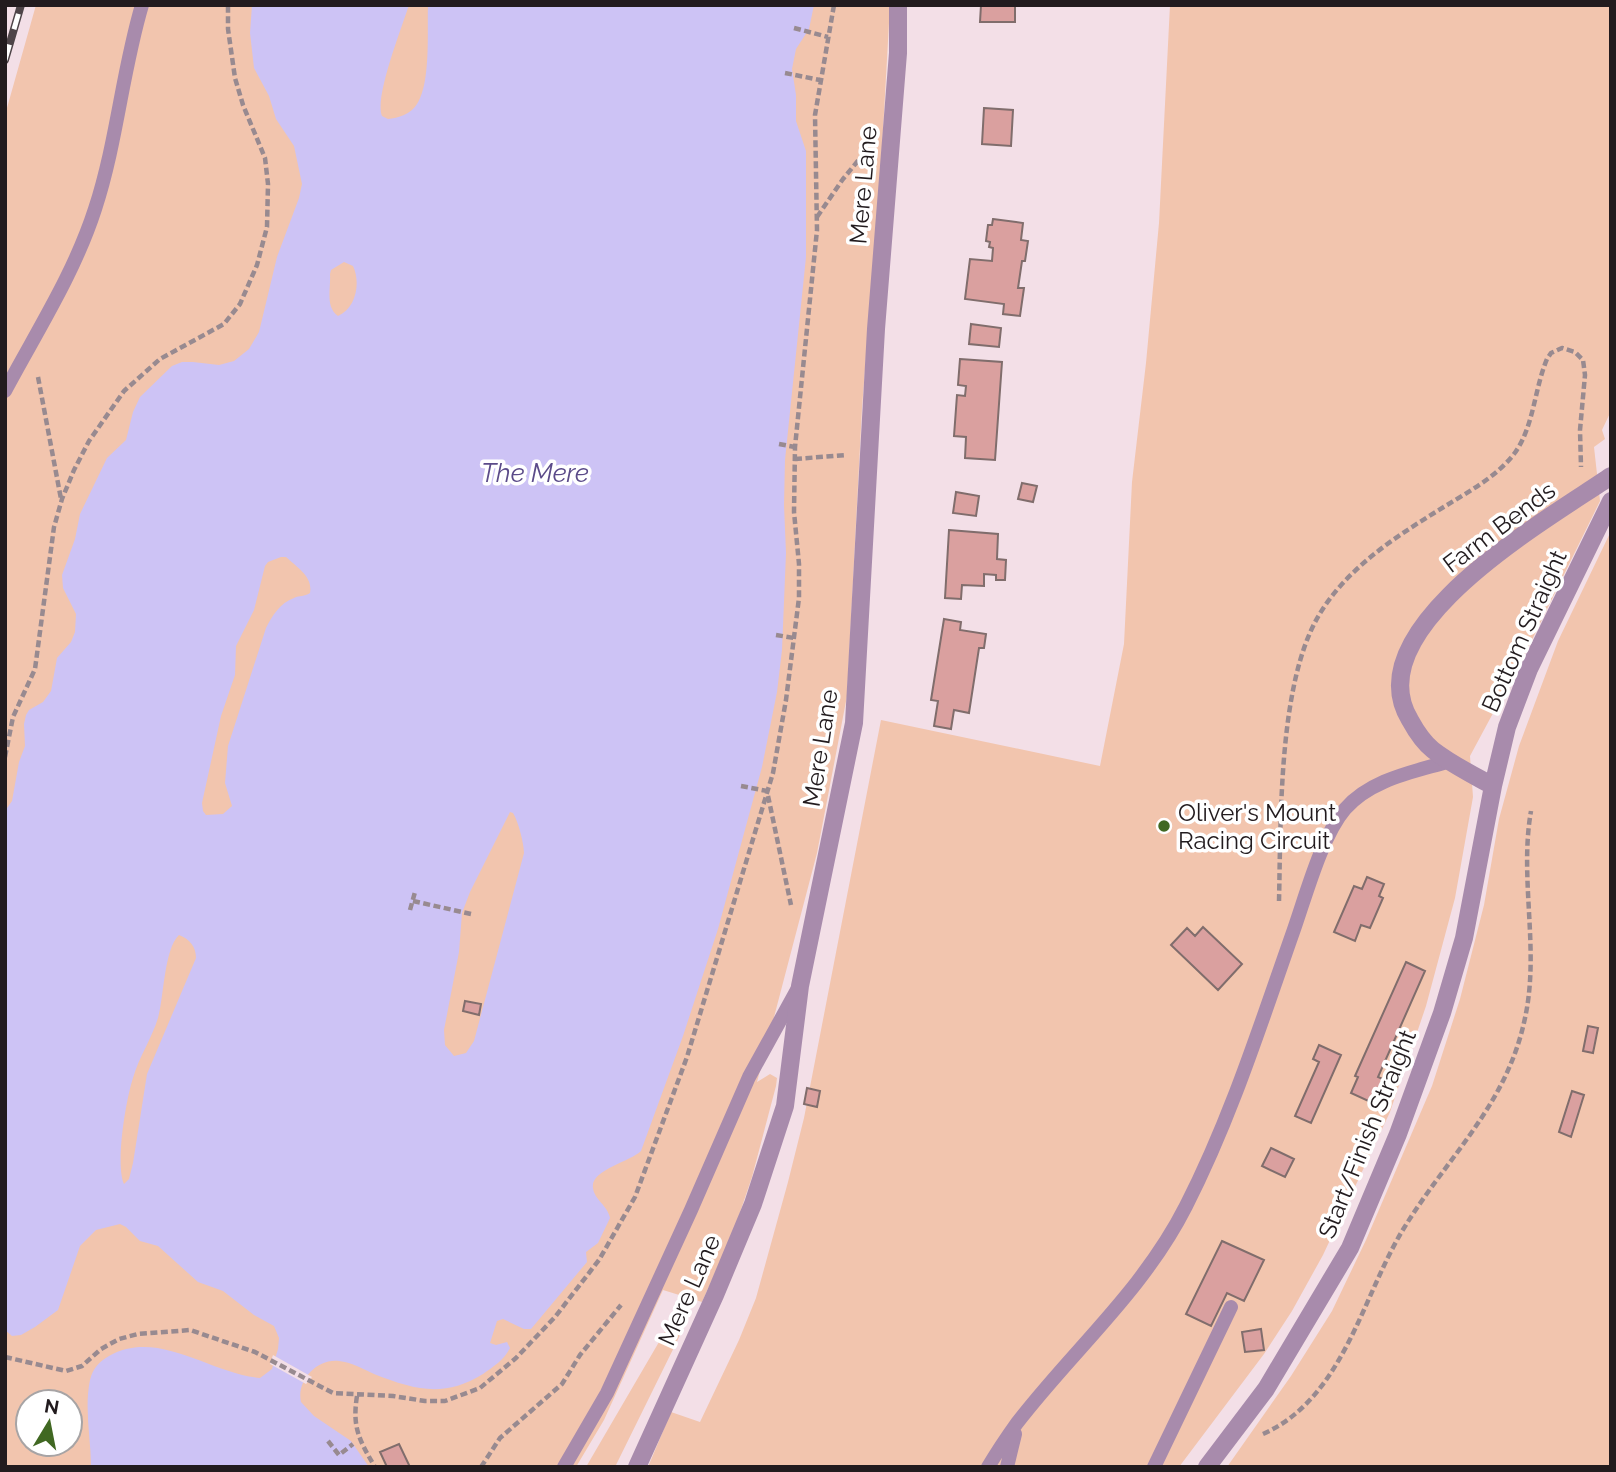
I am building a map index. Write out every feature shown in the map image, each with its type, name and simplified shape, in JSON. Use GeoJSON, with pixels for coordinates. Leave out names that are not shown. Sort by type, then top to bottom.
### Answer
{"type":"FeatureCollection","features":[{"type":"Feature","properties":{"kind":"street","name":"Mere Lane"},"geometry":{"type":"LineString","coordinates":[[637,1467],[715,1295],[770,1155],[785,1106],[800,986],[854,723],[876,329],[898,53],[898,5]]}},
{"type":"Feature","properties":{"kind":"street","name":"Farm Bends"},"geometry":{"type":"LineString","coordinates":[[1493,786],[1432,750],[1407,715],[1402,702],[1401,670],[1411,641],[1429,617],[1488,561],[1611,476]]}},
{"type":"Feature","properties":{"kind":"street","name":"Bottom Straight"},"geometry":{"type":"LineString","coordinates":[[1493,786],[1507,727],[1529,669],[1611,501]]}},
{"type":"Feature","properties":{"kind":"street","name":"Start/Finish Straight"},"geometry":{"type":"LineString","coordinates":[[1207,1467],[1266,1389],[1350,1248],[1392,1147],[1442,1013],[1464,938],[1493,786]]}},
{"type":"Feature","properties":{"kind":"lane"},"geometry":{"type":"LineString","coordinates":[[5,391],[70,269],[94,212],[119,119],[142,5]]}},
{"type":"Feature","properties":{"kind":"lane"},"geometry":{"type":"LineString","coordinates":[[988,1467],[1017,1423],[1117,1309],[1153,1262],[1186,1207],[1245,1069],[1321,853],[1345,809],[1364,793],[1389,779],[1450,761]]}},
{"type":"Feature","properties":{"kind":"lane"},"geometry":{"type":"LineString","coordinates":[[564,1467],[607,1393],[744,1087],[800,986]]}},
{"type":"Feature","properties":{"kind":"lane"},"geometry":{"type":"LineString","coordinates":[[1154,1467],[1231,1307]]}},
{"type":"Feature","properties":{"kind":"lane"},"geometry":{"type":"LineString","coordinates":[[1007,1467],[1017,1423]]}},
{"type":"Feature","properties":{"kind":"path"},"geometry":{"type":"LineString","coordinates":[[5,757],[13,717],[35,669],[50,555],[62,499],[89,441],[124,391],[160,359],[224,324],[240,304],[257,265],[267,228],[268,184],[265,158],[243,105],[236,78],[228,29],[228,5]]}},
{"type":"Feature","properties":{"kind":"path"},"geometry":{"type":"LineString","coordinates":[[5,1357],[66,1371],[82,1366],[101,1349],[120,1339],[180,1330],[195,1332],[255,1352],[333,1393],[393,1396],[425,1402],[445,1401],[480,1388],[516,1358],[555,1317],[599,1260],[628,1211],[650,1161],[690,1045],[767,791],[780,739],[799,598],[799,564],[793,512],[795,447],[817,217],[815,139],[820,79],[834,5]]}},
{"type":"Feature","properties":{"kind":"path"},"geometry":{"type":"LineString","coordinates":[[794,29],[828,37]]}},
{"type":"Feature","properties":{"kind":"path"},"geometry":{"type":"LineString","coordinates":[[785,73],[820,79]]}},
{"type":"Feature","properties":{"kind":"path"},"geometry":{"type":"LineString","coordinates":[[817,217],[860,158],[892,127]]}},
{"type":"Feature","properties":{"kind":"path"},"geometry":{"type":"LineString","coordinates":[[31,345],[62,499]]}},
{"type":"Feature","properties":{"kind":"path"},"geometry":{"type":"LineString","coordinates":[[1289,944],[1281,933],[1278,911],[1286,753],[1299,663],[1305,643],[1321,612],[1340,586],[1381,550],[1480,484],[1508,461],[1519,446],[1528,425],[1545,364],[1551,353],[1558,349],[1576,352],[1584,366],[1580,443],[1581,470],[1586,493]]}},
{"type":"Feature","properties":{"kind":"path"},"geometry":{"type":"LineString","coordinates":[[779,444],[795,447]]}},
{"type":"Feature","properties":{"kind":"path"},"geometry":{"type":"LineString","coordinates":[[795,459],[868,453]]}},
{"type":"Feature","properties":{"kind":"path"},"geometry":{"type":"LineString","coordinates":[[776,635],[794,638]]}},
{"type":"Feature","properties":{"kind":"path"},"geometry":{"type":"LineString","coordinates":[[741,786],[767,791]]}},
{"type":"Feature","properties":{"kind":"path"},"geometry":{"type":"LineString","coordinates":[[767,791],[793,911]]}},
{"type":"Feature","properties":{"kind":"path"},"geometry":{"type":"LineString","coordinates":[[1260,1435],[1282,1424],[1300,1410],[1329,1374],[1355,1328],[1402,1230],[1432,1185],[1471,1137],[1506,1074],[1521,1035],[1528,998],[1528,852],[1531,811]]}},
{"type":"Feature","properties":{"kind":"path"},"geometry":{"type":"LineString","coordinates":[[410,910],[415,892]]}},
{"type":"Feature","properties":{"kind":"path"},"geometry":{"type":"LineString","coordinates":[[413,901],[471,914]]}},
{"type":"Feature","properties":{"kind":"path"},"geometry":{"type":"LineString","coordinates":[[481,1467],[500,1438],[562,1384],[597,1332],[629,1298]]}},
{"type":"Feature","properties":{"kind":"path"},"geometry":{"type":"LineString","coordinates":[[357,1395],[357,1434],[375,1467]]}},
{"type":"Feature","properties":{"kind":"path"},"geometry":{"type":"LineString","coordinates":[[328,1441],[339,1455],[354,1444]]}},
{"type":"Feature","properties":{"kind":"shaded area","name":"The Mere"},"geometry":{"type":"Polygon","coordinates":[[[36,5],[890,5],[862,408],[847,696],[817,853],[757,1082],[770,1074],[777,1078],[776,1086],[752,1177],[733,1233],[702,1302],[663,1290],[604,1420],[576,1467],[5,1467],[5,115],[36,5]]]}},
{"type":"Feature","properties":{"kind":"shaded area","name":"Oliver's Mount Racing Circuit"},"geometry":{"type":"Polygon","coordinates":[[[1170,5],[1611,5],[1611,411],[1602,430],[1605,439],[1594,447],[1600,501],[1528,648],[1470,756],[1473,797],[1455,898],[1426,1006],[1390,1112],[1323,1255],[1292,1311],[1264,1354],[1179,1467],[648,1467],[671,1412],[700,1422],[756,1298],[804,1118],[881,720],[1100,766],[1124,644],[1132,482],[1159,223],[1170,5]]]}},
{"type":"Feature","properties":{"kind":"shaded area"},"geometry":{"type":"Polygon","coordinates":[[[1611,531],[1611,1467],[1227,1467],[1291,1376],[1332,1311],[1366,1240],[1432,1086],[1460,999],[1484,905],[1499,819],[1519,746],[1558,641],[1611,531]]]}},
{"type":"Feature","properties":{"kind":"shaded area"},"geometry":{"type":"Polygon","coordinates":[[[682,1306],[688,1312],[686,1323],[615,1467],[586,1467],[673,1318],[682,1306]]]}},
{"type":"Feature","properties":{"kind":"water","name":"The Mere"},"geometry":{"type":"Polygon","coordinates":[[[252,5],[409,5],[382,94],[382,116],[388,119],[411,110],[421,95],[426,70],[428,5],[814,5],[809,29],[796,49],[792,69],[796,121],[806,151],[806,257],[785,460],[786,553],[782,650],[777,692],[762,767],[718,929],[641,1151],[604,1171],[594,1182],[594,1192],[610,1218],[598,1243],[586,1252],[587,1262],[531,1329],[524,1329],[503,1319],[497,1321],[490,1343],[496,1345],[507,1342],[510,1348],[505,1356],[491,1369],[469,1382],[442,1389],[403,1384],[343,1362],[323,1363],[310,1372],[302,1386],[301,1402],[314,1416],[351,1441],[369,1467],[91,1467],[88,1391],[93,1372],[109,1356],[128,1349],[146,1347],[184,1355],[241,1375],[260,1378],[272,1369],[278,1349],[279,1338],[274,1326],[254,1315],[223,1291],[198,1282],[158,1246],[140,1241],[120,1224],[96,1230],[80,1246],[58,1310],[21,1335],[12,1336],[5,1330],[5,811],[12,801],[19,762],[25,746],[26,715],[29,710],[43,702],[51,691],[57,658],[71,642],[75,632],[76,614],[63,588],[62,575],[75,539],[80,514],[107,458],[126,440],[140,397],[172,366],[182,362],[219,365],[234,361],[249,349],[259,332],[277,257],[302,184],[294,146],[276,119],[269,96],[254,68],[250,33],[252,5]],[[344,262],[331,270],[330,302],[331,308],[338,316],[353,301],[357,280],[353,266],[344,262]],[[286,557],[268,562],[254,610],[236,646],[235,675],[221,716],[202,803],[206,815],[223,814],[232,806],[225,783],[228,746],[266,628],[285,603],[310,593],[307,577],[286,557]],[[510,812],[462,913],[459,952],[444,1030],[445,1045],[454,1056],[466,1053],[474,1041],[524,853],[513,813],[510,812]],[[179,935],[167,962],[158,1018],[136,1070],[127,1101],[121,1147],[124,1184],[129,1179],[133,1163],[147,1074],[196,958],[194,947],[186,939],[179,935]]]}},
{"type":"Feature","properties":{"kind":"pier"},"geometry":{"type":"Polygon","coordinates":[[[273,1355],[312,1377],[306,1384],[270,1364],[273,1355]]]}},
{"type":"Feature","properties":{"kind":"building"},"geometry":{"type":"Polygon","coordinates":[[[981,5],[1015,5],[1015,22],[980,22],[981,5]]]}},
{"type":"Feature","properties":{"kind":"building"},"geometry":{"type":"Polygon","coordinates":[[[984,108],[1013,110],[1011,146],[982,144],[984,108]]]}},
{"type":"Feature","properties":{"kind":"building"},"geometry":{"type":"Polygon","coordinates":[[[993,219],[1023,223],[1021,240],[1028,241],[1018,288],[1024,288],[1020,316],[1003,314],[1004,304],[965,299],[970,259],[992,261],[993,248],[989,247],[990,242],[986,241],[988,225],[992,225],[993,219]]]}},
{"type":"Feature","properties":{"kind":"building"},"geometry":{"type":"Polygon","coordinates":[[[971,324],[1001,328],[999,347],[969,344],[971,324]]]}},
{"type":"Feature","properties":{"kind":"building"},"geometry":{"type":"Polygon","coordinates":[[[960,359],[1002,362],[995,460],[965,458],[966,437],[954,436],[957,395],[965,396],[966,386],[958,385],[960,359]]]}},
{"type":"Feature","properties":{"kind":"building"},"geometry":{"type":"Polygon","coordinates":[[[1022,483],[1037,486],[1033,502],[1018,499],[1022,483]]]}},
{"type":"Feature","properties":{"kind":"building"},"geometry":{"type":"Polygon","coordinates":[[[956,492],[979,496],[976,516],[953,513],[956,492]]]}},
{"type":"Feature","properties":{"kind":"building"},"geometry":{"type":"Polygon","coordinates":[[[949,530],[998,534],[997,559],[1006,560],[1005,580],[996,580],[996,575],[984,574],[984,586],[962,585],[961,599],[945,598],[949,530]]]}},
{"type":"Feature","properties":{"kind":"building"},"geometry":{"type":"Polygon","coordinates":[[[944,619],[961,622],[960,630],[986,634],[984,648],[979,648],[969,713],[954,710],[951,729],[934,726],[938,701],[931,700],[944,619]]]}},
{"type":"Feature","properties":{"kind":"building"},"geometry":{"type":"Polygon","coordinates":[[[1367,877],[1384,884],[1379,896],[1383,898],[1370,928],[1361,925],[1355,941],[1334,932],[1354,886],[1362,889],[1367,877]]]}},
{"type":"Feature","properties":{"kind":"building"},"geometry":{"type":"Polygon","coordinates":[[[1203,927],[1242,964],[1218,990],[1171,945],[1187,928],[1195,936],[1203,927]]]}},
{"type":"Feature","properties":{"kind":"building"},"geometry":{"type":"Polygon","coordinates":[[[1406,962],[1425,971],[1378,1077],[1387,1081],[1377,1105],[1351,1093],[1358,1077],[1355,1076],[1406,962]]]}},
{"type":"Feature","properties":{"kind":"building"},"geometry":{"type":"Polygon","coordinates":[[[465,1001],[481,1004],[479,1015],[463,1011],[465,1001]]]}},
{"type":"Feature","properties":{"kind":"building"},"geometry":{"type":"Polygon","coordinates":[[[1588,1026],[1598,1028],[1593,1053],[1583,1051],[1588,1026]]]}},
{"type":"Feature","properties":{"kind":"building"},"geometry":{"type":"Polygon","coordinates":[[[1319,1045],[1341,1055],[1311,1123],[1295,1116],[1319,1062],[1313,1059],[1319,1045]]]}},
{"type":"Feature","properties":{"kind":"building"},"geometry":{"type":"Polygon","coordinates":[[[807,1088],[820,1091],[817,1107],[804,1104],[807,1088]]]}},
{"type":"Feature","properties":{"kind":"building"},"geometry":{"type":"Polygon","coordinates":[[[1572,1091],[1584,1095],[1571,1137],[1559,1132],[1572,1091]]]}},
{"type":"Feature","properties":{"kind":"building"},"geometry":{"type":"Polygon","coordinates":[[[1271,1148],[1294,1159],[1285,1177],[1262,1166],[1271,1148]]]}},
{"type":"Feature","properties":{"kind":"building"},"geometry":{"type":"Polygon","coordinates":[[[1222,1241],[1264,1260],[1244,1301],[1227,1293],[1211,1326],[1186,1314],[1222,1241]]]}},
{"type":"Feature","properties":{"kind":"building"},"geometry":{"type":"Polygon","coordinates":[[[1261,1329],[1264,1350],[1245,1352],[1242,1332],[1261,1329]]]}},
{"type":"Feature","properties":{"kind":"building"},"geometry":{"type":"Polygon","coordinates":[[[399,1444],[410,1467],[387,1467],[380,1452],[399,1444]]]}},
{"type":"Feature","properties":{"kind":"railway"},"geometry":{"type":"LineString","coordinates":[[5,60],[21,5]]}},
{"type":"Feature","properties":{"kind":"place","name":"Oliver's Mount Racing Circuit"},"geometry":{"type":"Point","coordinates":[1164,826]}}]}
